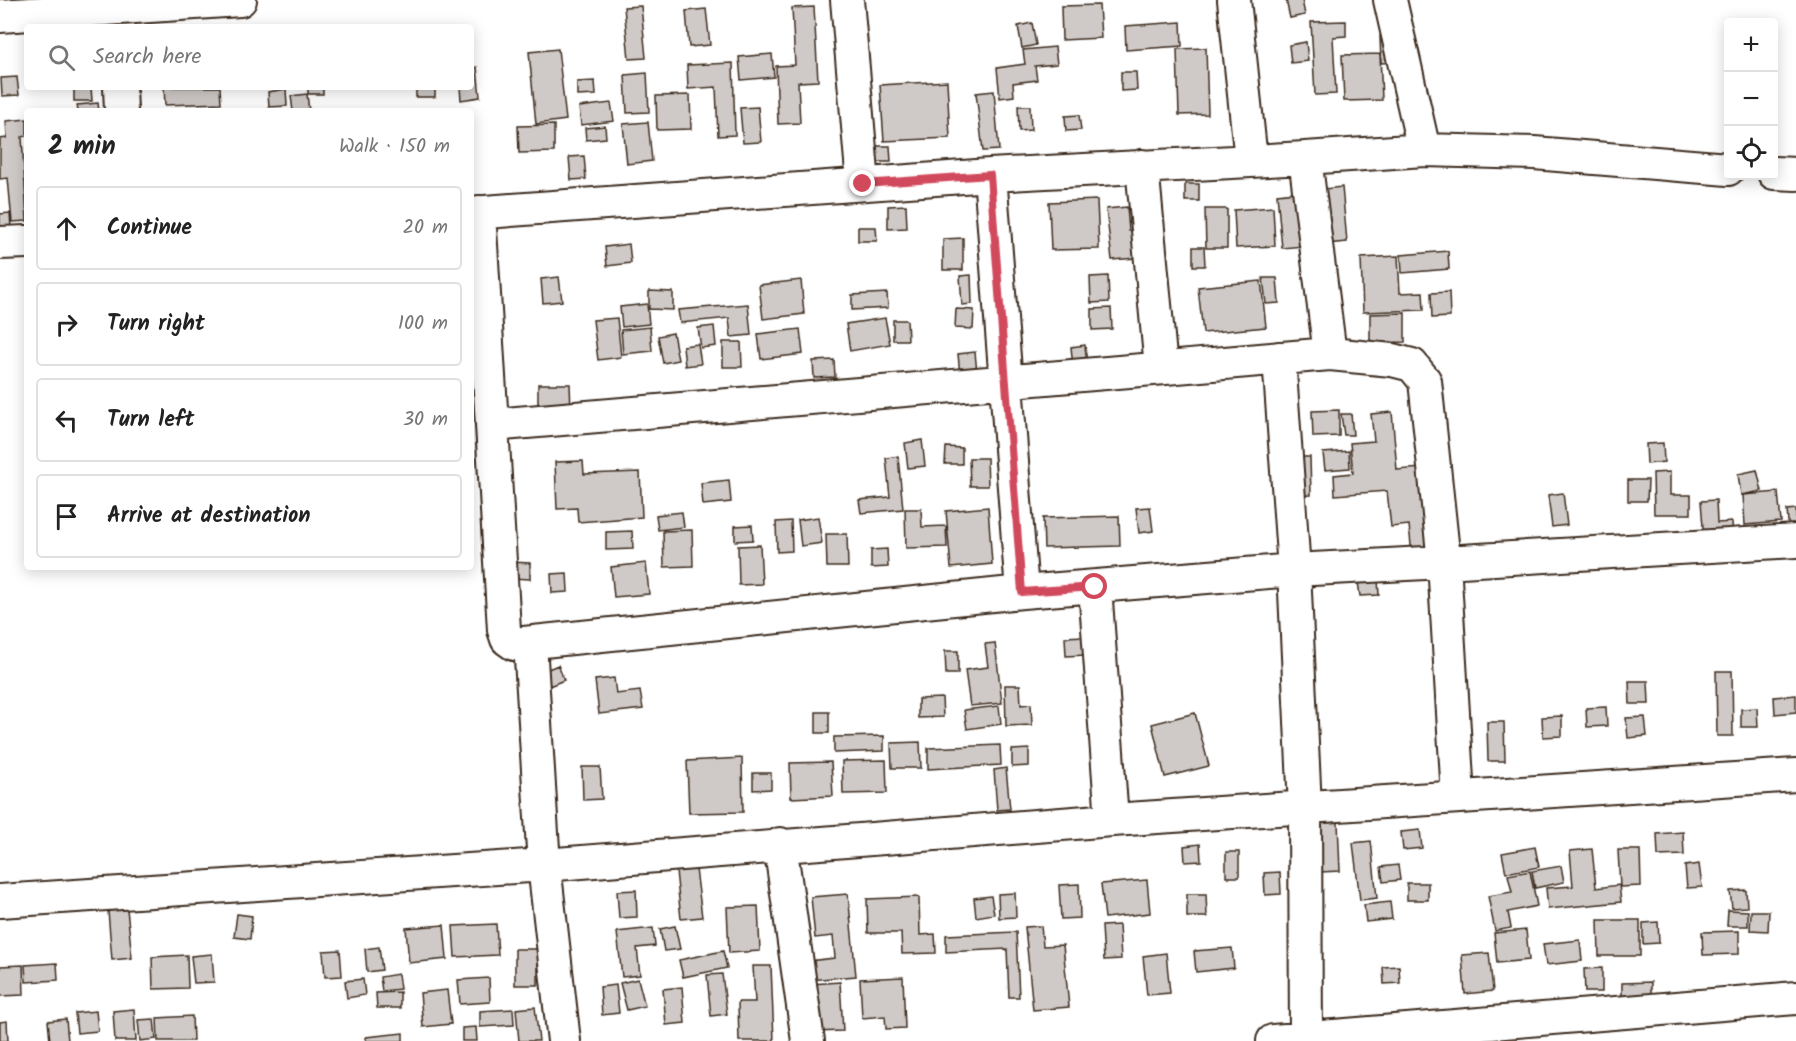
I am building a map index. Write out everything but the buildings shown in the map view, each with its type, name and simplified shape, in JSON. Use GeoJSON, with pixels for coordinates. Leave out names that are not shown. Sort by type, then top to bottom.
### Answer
{"type":"FeatureCollection","features":[{"type":"Feature","properties":{"kind":"street"},"geometry":{"type":"LineString","coordinates":[[0,16],[114,12],[240,0]]}},
{"type":"Feature","properties":{"kind":"street"},"geometry":{"type":"LineString","coordinates":[[848,0],[863,184]]}},
{"type":"Feature","properties":{"kind":"street"},"geometry":{"type":"LineString","coordinates":[[1234,0],[1251,160]]}},
{"type":"Feature","properties":{"kind":"street"},"geometry":{"type":"LineString","coordinates":[[1390,0],[1424,150]]}},
{"type":"Feature","properties":{"kind":"street"},"geometry":{"type":"LineString","coordinates":[[120,90],[121,108]]}},
{"type":"Feature","properties":{"kind":"street"},"geometry":{"type":"LineString","coordinates":[[1724,169],[1534,153],[1424,150],[990,175],[475,212],[492,424],[504,630],[507,639],[514,644],[530,643],[1022,592],[1294,570],[1796,541]]}},
{"type":"Feature","properties":{"kind":"street"},"geometry":{"type":"LineString","coordinates":[[1305,158],[1330,354]]}},
{"type":"Feature","properties":{"kind":"street"},"geometry":{"type":"LineString","coordinates":[[1142,166],[1161,368]]}},
{"type":"Feature","properties":{"kind":"street"},"geometry":{"type":"LineString","coordinates":[[1778,173],[1796,174]]}},
{"type":"Feature","properties":{"kind":"street"},"geometry":{"type":"LineString","coordinates":[[990,175],[1022,592]]}},
{"type":"Feature","properties":{"kind":"street"},"geometry":{"type":"LineString","coordinates":[[0,243],[24,242]]}},
{"type":"Feature","properties":{"kind":"street"},"geometry":{"type":"LineString","coordinates":[[492,424],[1330,354],[1392,360],[1412,365],[1425,381],[1444,562],[1458,797]]}},
{"type":"Feature","properties":{"kind":"street"},"geometry":{"type":"LineString","coordinates":[[1279,358],[1294,570],[1305,808],[1306,1040]]}},
{"type":"Feature","properties":{"kind":"street"},"geometry":{"type":"LineString","coordinates":[[1095,587],[1112,820]]}},
{"type":"Feature","properties":{"kind":"street"},"geometry":{"type":"LineString","coordinates":[[530,643],[544,864],[564,1041]]}},
{"type":"Feature","properties":{"kind":"street"},"geometry":{"type":"LineString","coordinates":[[0,901],[544,864],[1112,820],[1796,775]]}},
{"type":"Feature","properties":{"kind":"street"},"geometry":{"type":"LineString","coordinates":[[780,844],[808,1041]]}},
{"type":"Feature","properties":{"kind":"street"},"geometry":{"type":"LineString","coordinates":[[1273,1041],[1796,998]]}},
{"type":"Feature","properties":{"kind":"route"},"geometry":{"type":"LineString","coordinates":[[863,184],[990,175],[1022,592],[1095,587]]}}]}
